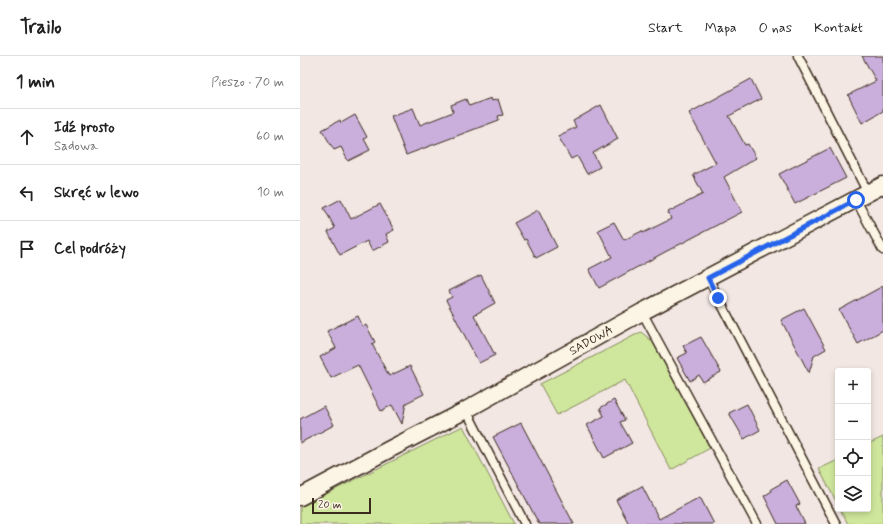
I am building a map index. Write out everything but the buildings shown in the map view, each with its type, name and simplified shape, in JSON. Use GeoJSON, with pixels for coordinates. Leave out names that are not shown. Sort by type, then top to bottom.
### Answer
{"type":"FeatureCollection","features":[{"type":"Feature","properties":{"kind":"street","name":"SADOWA"},"geometry":{"type":"LineString","coordinates":[[300,497],[466,410],[642,312],[883,185]]}},
{"type":"Feature","properties":{"kind":"lane"},"geometry":{"type":"LineString","coordinates":[[798,56],[862,196],[883,250]]}},
{"type":"Feature","properties":{"kind":"lane"},"geometry":{"type":"LineString","coordinates":[[708,278],[836,524]]}},
{"type":"Feature","properties":{"kind":"lane"},"geometry":{"type":"LineString","coordinates":[[642,312],[757,524]]}},
{"type":"Feature","properties":{"kind":"lane"},"geometry":{"type":"LineString","coordinates":[[466,410],[525,524]]}},
{"type":"Feature","properties":{"kind":"green space"},"geometry":{"type":"Polygon","coordinates":[[[641,332],[652,341],[710,448],[671,470],[625,380],[557,415],[540,384],[641,332]]]}},
{"type":"Feature","properties":{"kind":"green space"},"geometry":{"type":"Polygon","coordinates":[[[463,426],[514,524],[300,524],[300,507],[463,426]]]}},
{"type":"Feature","properties":{"kind":"green space"},"geometry":{"type":"Polygon","coordinates":[[[883,437],[883,524],[848,524],[842,512],[871,512],[871,443],[883,437]]]}},
{"type":"Feature","properties":{"kind":"green space"},"geometry":{"type":"Polygon","coordinates":[[[835,461],[835,499],[819,469],[835,461]]]}},
{"type":"Feature","properties":{"kind":"route"},"geometry":{"type":"LineString","coordinates":[[718,298],[708,278],[856,200]]}}]}
